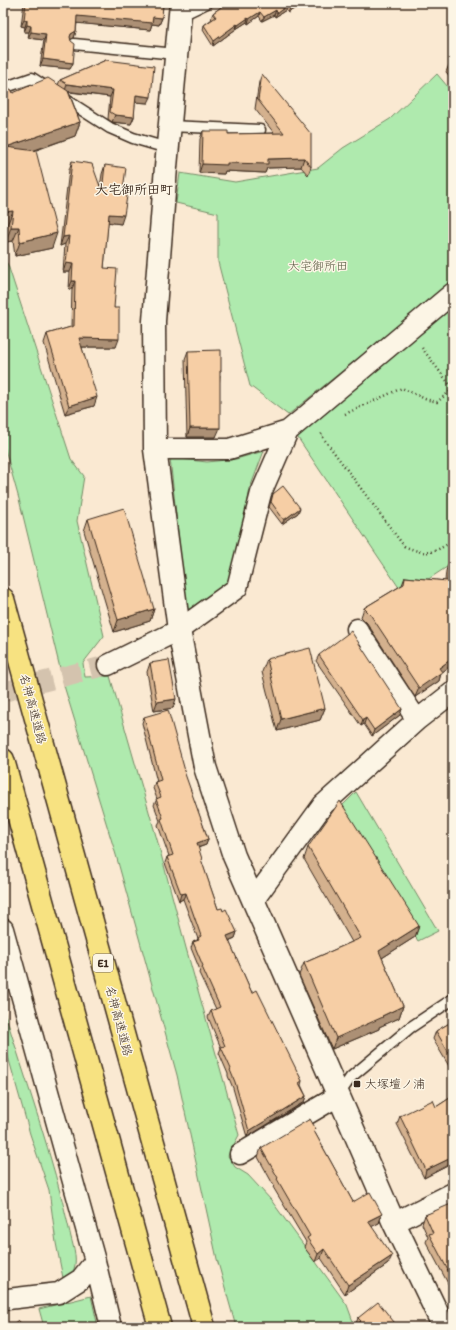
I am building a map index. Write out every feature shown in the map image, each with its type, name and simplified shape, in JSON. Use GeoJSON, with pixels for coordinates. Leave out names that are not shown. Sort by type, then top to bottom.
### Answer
{"type":"FeatureCollection","features":[{"type":"Feature","properties":{"kind":"highway","name":"名神高速道路"},"geometry":{"type":"LineString","coordinates":[[3,599],[204,1327]]}},
{"type":"Feature","properties":{"kind":"highway"},"geometry":{"type":"LineString","coordinates":[[3,760],[160,1327]]}},
{"type":"Feature","properties":{"kind":"street"},"geometry":{"type":"LineString","coordinates":[[180,10],[167,148],[154,321],[155,449],[179,630],[205,767],[234,856],[253,901],[394,1223],[444,1327]]}},
{"type":"Feature","properties":{"kind":"street"},"geometry":{"type":"LineString","coordinates":[[155,449],[229,448],[288,431],[453,293]]}},
{"type":"Feature","properties":{"kind":"street"},"geometry":{"type":"LineString","coordinates":[[108,665],[179,630],[237,588],[261,493],[288,431]]}},
{"type":"Feature","properties":{"kind":"street"},"geometry":{"type":"LineString","coordinates":[[357,629],[417,720]]}},
{"type":"Feature","properties":{"kind":"street"},"geometry":{"type":"LineString","coordinates":[[253,901],[323,805],[417,720],[453,692]]}},
{"type":"Feature","properties":{"kind":"street"},"geometry":{"type":"LineString","coordinates":[[3,928],[95,1261],[111,1327]]}},
{"type":"Feature","properties":{"kind":"street"},"geometry":{"type":"LineString","coordinates":[[240,1154],[338,1096]]}},
{"type":"Feature","properties":{"kind":"street"},"geometry":{"type":"LineString","coordinates":[[394,1223],[453,1192]]}},
{"type":"Feature","properties":{"kind":"street"},"geometry":{"type":"LineString","coordinates":[[3,1299],[59,1293],[81,1279],[95,1261]]}},
{"type":"Feature","properties":{"kind":"lane"},"geometry":{"type":"LineString","coordinates":[[180,10],[207,3]]}},
{"type":"Feature","properties":{"kind":"lane"},"geometry":{"type":"LineString","coordinates":[[74,44],[176,54]]}},
{"type":"Feature","properties":{"kind":"lane"},"geometry":{"type":"LineString","coordinates":[[3,88],[32,78],[110,128],[134,138],[167,148]]}},
{"type":"Feature","properties":{"kind":"lane"},"geometry":{"type":"LineString","coordinates":[[169,126],[260,130]]}},
{"type":"Feature","properties":{"kind":"lane"},"geometry":{"type":"LineString","coordinates":[[338,1096],[351,1077],[411,1027],[453,999]]}},
{"type":"Feature","properties":{"kind":"path"},"geometry":{"type":"LineString","coordinates":[[340,416],[402,388],[425,399],[437,402],[453,389],[409,330]]}},
{"type":"Feature","properties":{"kind":"path"},"geometry":{"type":"LineString","coordinates":[[327,429],[321,435],[404,546],[419,552],[434,552],[453,541]]}},
{"type":"Feature","properties":{"kind":"green space","name":"大宅御所田"},"geometry":{"type":"Polygon","coordinates":[[[437,74],[453,93],[453,281],[288,415],[250,386],[218,262],[218,213],[176,203],[180,173],[235,182],[318,168],[343,148],[390,119],[437,74]]]}},
{"type":"Feature","properties":{"kind":"green space"},"geometry":{"type":"Polygon","coordinates":[[[3,257],[8,265],[71,459],[84,476],[77,521],[104,636],[83,663],[85,677],[110,676],[239,1135],[228,1156],[235,1167],[248,1175],[271,1200],[347,1305],[355,1327],[236,1327],[217,1259],[177,1075],[116,855],[65,689],[19,499],[3,442],[3,257]]]}},
{"type":"Feature","properties":{"kind":"green space"},"geometry":{"type":"Polygon","coordinates":[[[453,305],[453,563],[404,595],[294,432],[453,305]]]}},
{"type":"Feature","properties":{"kind":"green space"},"geometry":{"type":"Polygon","coordinates":[[[264,451],[250,488],[240,545],[227,589],[187,616],[170,458],[207,462],[236,459],[264,451]]]}},
{"type":"Feature","properties":{"kind":"green space"},"geometry":{"type":"Polygon","coordinates":[[[356,792],[438,931],[418,941],[338,810],[356,792]]]}},
{"type":"Feature","properties":{"kind":"green space"},"geometry":{"type":"Polygon","coordinates":[[[3,1007],[56,1176],[74,1251],[75,1265],[73,1270],[70,1274],[63,1278],[56,1243],[49,1190],[30,1134],[3,1039],[3,1007]]]}},
{"type":"Feature","properties":{"kind":"green space"},"geometry":{"type":"Polygon","coordinates":[[[91,1296],[98,1327],[44,1327],[39,1309],[91,1296]]]}},
{"type":"Feature","properties":{"kind":"building"},"geometry":{"type":"Polygon","coordinates":[[[26,3],[163,3],[162,18],[153,17],[152,23],[77,16],[76,31],[71,34],[70,37],[71,41],[75,44],[73,63],[43,59],[46,34],[31,32],[31,26],[27,25],[27,20],[24,20],[26,3]]]}},
{"type":"Feature","properties":{"kind":"building"},"geometry":{"type":"Polygon","coordinates":[[[223,3],[297,3],[290,8],[288,5],[277,13],[276,10],[264,17],[260,12],[238,25],[237,24],[214,41],[204,25],[216,17],[213,13],[224,5],[223,3]]]}},
{"type":"Feature","properties":{"kind":"building"},"geometry":{"type":"Polygon","coordinates":[[[106,60],[154,66],[151,97],[136,95],[134,117],[115,115],[110,112],[113,90],[67,84],[60,80],[106,60]]]}},
{"type":"Feature","properties":{"kind":"building"},"geometry":{"type":"Polygon","coordinates":[[[453,61],[453,70],[449,65],[453,61]]]}},
{"type":"Feature","properties":{"kind":"building"},"geometry":{"type":"Polygon","coordinates":[[[262,74],[311,134],[311,167],[304,158],[268,159],[268,164],[202,164],[203,131],[228,131],[228,134],[284,133],[258,100],[262,74]]]}},
{"type":"Feature","properties":{"kind":"building"},"geometry":{"type":"Polygon","coordinates":[[[48,78],[68,91],[80,122],[6,147],[36,151],[57,233],[20,242],[19,227],[11,227],[13,211],[4,212],[3,204],[3,93],[11,89],[13,93],[48,78]]]}},
{"type":"Feature","properties":{"kind":"building"},"geometry":{"type":"Polygon","coordinates":[[[72,161],[92,164],[102,192],[105,165],[126,168],[123,189],[128,190],[124,215],[109,214],[104,268],[117,269],[114,308],[119,308],[119,339],[79,338],[97,397],[69,406],[47,334],[74,326],[75,281],[72,281],[73,264],[66,263],[69,236],[63,237],[72,161]]]}},
{"type":"Feature","properties":{"kind":"building"},"geometry":{"type":"Polygon","coordinates":[[[221,350],[220,428],[190,428],[188,351],[221,350]]]}},
{"type":"Feature","properties":{"kind":"building"},"geometry":{"type":"Polygon","coordinates":[[[283,486],[300,508],[284,520],[271,502],[273,494],[283,486]]]}},
{"type":"Feature","properties":{"kind":"building"},"geometry":{"type":"Polygon","coordinates":[[[124,508],[154,609],[118,620],[88,519],[124,508]]]}},
{"type":"Feature","properties":{"kind":"building"},"geometry":{"type":"Polygon","coordinates":[[[453,559],[453,658],[439,668],[442,672],[419,688],[370,614],[364,608],[404,584],[405,577],[447,581],[449,562],[453,559]]]}},
{"type":"Feature","properties":{"kind":"building"},"geometry":{"type":"Polygon","coordinates":[[[351,631],[402,709],[374,730],[366,718],[363,720],[319,655],[351,631]]]}},
{"type":"Feature","properties":{"kind":"building"},"geometry":{"type":"Polygon","coordinates":[[[310,648],[325,708],[281,719],[267,659],[310,648]]]}},
{"type":"Feature","properties":{"kind":"building"},"geometry":{"type":"Polygon","coordinates":[[[169,660],[176,699],[157,702],[150,663],[169,660]]]}},
{"type":"Feature","properties":{"kind":"building"},"geometry":{"type":"Polygon","coordinates":[[[168,710],[184,771],[208,839],[197,843],[201,859],[218,909],[222,908],[223,911],[226,909],[237,932],[227,936],[252,993],[257,990],[302,1081],[299,1083],[306,1096],[249,1131],[235,1082],[230,1070],[231,1069],[221,1047],[225,1046],[211,1011],[220,1007],[202,967],[203,966],[193,942],[199,940],[198,938],[201,936],[186,893],[181,894],[167,857],[173,855],[156,799],[161,797],[155,782],[161,780],[144,717],[168,710]]]}},
{"type":"Feature","properties":{"kind":"building"},"geometry":{"type":"Polygon","coordinates":[[[340,801],[419,926],[379,951],[403,1006],[382,1016],[383,1017],[336,1038],[304,963],[361,938],[308,847],[340,801]]]}},
{"type":"Feature","properties":{"kind":"building"},"geometry":{"type":"Polygon","coordinates":[[[453,1021],[453,1060],[436,1031],[453,1021]]]}},
{"type":"Feature","properties":{"kind":"building"},"geometry":{"type":"Polygon","coordinates":[[[453,1096],[453,1133],[450,1135],[453,1140],[453,1157],[426,1170],[400,1116],[433,1100],[436,1107],[453,1096]]]}},
{"type":"Feature","properties":{"kind":"building"},"geometry":{"type":"Polygon","coordinates":[[[310,1119],[316,1129],[314,1131],[353,1202],[370,1192],[382,1214],[368,1221],[392,1256],[348,1285],[324,1249],[318,1254],[307,1238],[310,1236],[261,1148],[310,1119]]]}},
{"type":"Feature","properties":{"kind":"building"},"geometry":{"type":"Polygon","coordinates":[[[451,1204],[453,1206],[453,1280],[429,1234],[433,1233],[425,1215],[451,1204]]]}},
{"type":"Feature","properties":{"kind":"building"},"geometry":{"type":"Polygon","coordinates":[[[378,1302],[398,1327],[354,1327],[361,1321],[358,1318],[378,1302]]]}},
{"type":"Feature","properties":{"kind":"building"},"geometry":{"type":"Polygon","coordinates":[[[18,1320],[25,1327],[10,1327],[18,1320]]]}},
{"type":"Feature","properties":{"kind":"tunnel"},"geometry":{"type":"LineString","coordinates":[[3,692],[108,665]]}},
{"type":"Feature","properties":{"kind":"place","name":"大塚壇ノ浦"},"geometry":{"type":"Point","coordinates":[357,1084]}},
{"type":"Feature","properties":{"kind":"district","name":"大宅御所田町"},"geometry":{"type":"Point","coordinates":[134,189]}}]}
